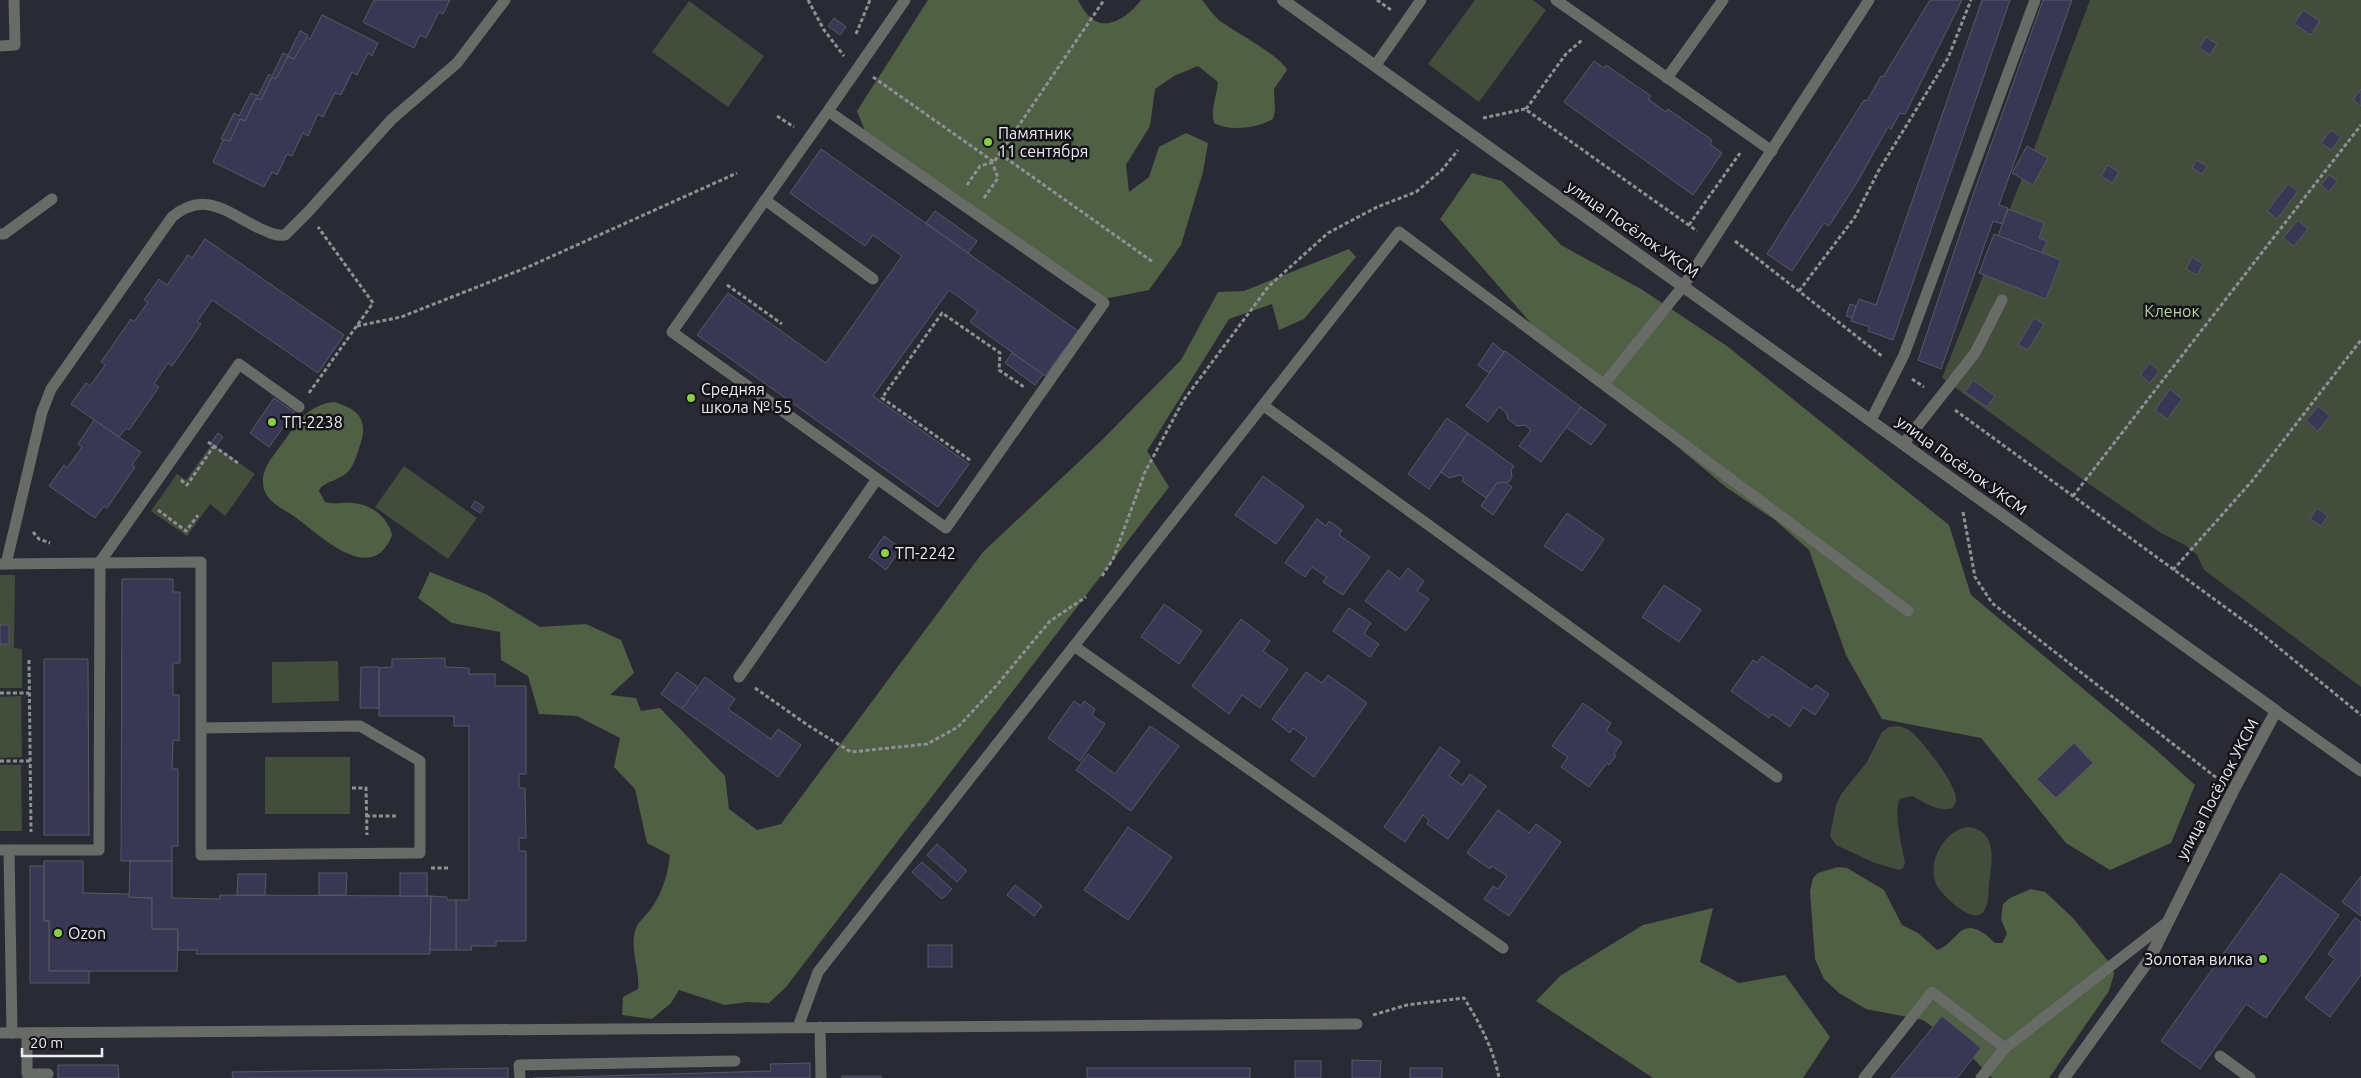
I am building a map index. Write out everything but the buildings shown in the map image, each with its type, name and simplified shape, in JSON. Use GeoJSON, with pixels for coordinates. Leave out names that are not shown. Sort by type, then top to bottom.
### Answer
{"type":"FeatureCollection","features":[{"type":"Feature","properties":{"kind":"street","name":"улица Посёлок УКСМ"},"geometry":{"type":"LineString","coordinates":[[1282,0],[1684,285],[2276,711],[2233,791],[2149,960],[2064,1078]]}},
{"type":"Feature","properties":{"kind":"lane"},"geometry":{"type":"LineString","coordinates":[[0,46],[15,46],[14,0]]}},
{"type":"Feature","properties":{"kind":"lane"},"geometry":{"type":"LineString","coordinates":[[201,728],[360,726],[420,761],[420,853],[201,854],[201,728],[201,562],[3,564],[42,412],[51,389],[172,217],[184,208],[197,203],[212,205],[279,236],[290,231],[392,119],[457,63],[505,0]]}},
{"type":"Feature","properties":{"kind":"lane"},"geometry":{"type":"LineString","coordinates":[[828,112],[1104,303],[946,528],[672,332],[905,0]]}},
{"type":"Feature","properties":{"kind":"lane"},"geometry":{"type":"LineString","coordinates":[[1375,66],[1422,0]]}},
{"type":"Feature","properties":{"kind":"lane"},"geometry":{"type":"LineString","coordinates":[[1556,0],[1772,151]]}},
{"type":"Feature","properties":{"kind":"lane"},"geometry":{"type":"LineString","coordinates":[[1667,78],[1723,0]]}},
{"type":"Feature","properties":{"kind":"lane"},"geometry":{"type":"LineString","coordinates":[[1604,384],[1684,285],[1869,0]]}},
{"type":"Feature","properties":{"kind":"lane"},"geometry":{"type":"LineString","coordinates":[[1871,420],[1898,368],[2035,0]]}},
{"type":"Feature","properties":{"kind":"lane"},"geometry":{"type":"LineString","coordinates":[[0,234],[4,234],[52,199]]}},
{"type":"Feature","properties":{"kind":"lane"},"geometry":{"type":"LineString","coordinates":[[765,200],[874,278]]}},
{"type":"Feature","properties":{"kind":"lane"},"geometry":{"type":"LineString","coordinates":[[798,1028],[818,972],[1399,232],[1908,611]]}},
{"type":"Feature","properties":{"kind":"lane"},"geometry":{"type":"LineString","coordinates":[[1904,443],[1975,353],[2002,300]]}},
{"type":"Feature","properties":{"kind":"lane"},"geometry":{"type":"LineString","coordinates":[[12,1033],[5,850],[99,850],[100,562],[239,364],[299,407]]}},
{"type":"Feature","properties":{"kind":"lane"},"geometry":{"type":"LineString","coordinates":[[1264,406],[1777,777]]}},
{"type":"Feature","properties":{"kind":"lane"},"geometry":{"type":"LineString","coordinates":[[739,677],[877,479]]}},
{"type":"Feature","properties":{"kind":"lane"},"geometry":{"type":"LineString","coordinates":[[1074,646],[1502,948]]}},
{"type":"Feature","properties":{"kind":"lane"},"geometry":{"type":"LineString","coordinates":[[2276,711],[2361,771]]}},
{"type":"Feature","properties":{"kind":"lane"},"geometry":{"type":"LineString","coordinates":[[1981,1078],[2005,1048],[2166,923]]}},
{"type":"Feature","properties":{"kind":"lane"},"geometry":{"type":"LineString","coordinates":[[1864,1078],[1932,992],[2005,1048]]}},
{"type":"Feature","properties":{"kind":"lane"},"geometry":{"type":"LineString","coordinates":[[0,1033],[1357,1024]]}},
{"type":"Feature","properties":{"kind":"lane"},"geometry":{"type":"LineString","coordinates":[[820,1027],[821,1078]]}},
{"type":"Feature","properties":{"kind":"lane"},"geometry":{"type":"LineString","coordinates":[[27,1033],[27,1074],[48,1074]]}},
{"type":"Feature","properties":{"kind":"lane"},"geometry":{"type":"LineString","coordinates":[[2220,1056],[2250,1078]]}},
{"type":"Feature","properties":{"kind":"lane"},"geometry":{"type":"LineString","coordinates":[[520,1078],[519,1065],[735,1061]]}},
{"type":"Feature","properties":{"kind":"path"},"geometry":{"type":"LineString","coordinates":[[808,0],[824,30],[840,53],[846,58],[849,49]]}},
{"type":"Feature","properties":{"kind":"path"},"geometry":{"type":"LineString","coordinates":[[853,41],[870,0]]}},
{"type":"Feature","properties":{"kind":"path"},"geometry":{"type":"LineString","coordinates":[[955,201],[980,166],[994,163],[1104,0]]}},
{"type":"Feature","properties":{"kind":"path"},"geometry":{"type":"LineString","coordinates":[[1799,291],[1856,217],[1880,170],[1948,58],[1971,0]]}},
{"type":"Feature","properties":{"kind":"path"},"geometry":{"type":"LineString","coordinates":[[1475,112],[1483,118],[1526,110],[1566,54],[1584,39]]}},
{"type":"Feature","properties":{"kind":"path"},"geometry":{"type":"LineString","coordinates":[[858,67],[994,163],[998,178],[974,214]]}},
{"type":"Feature","properties":{"kind":"path"},"geometry":{"type":"LineString","coordinates":[[1526,110],[1713,242]]}},
{"type":"Feature","properties":{"kind":"path"},"geometry":{"type":"LineString","coordinates":[[2073,496],[2361,125]]}},
{"type":"Feature","properties":{"kind":"path"},"geometry":{"type":"LineString","coordinates":[[1099,580],[1113,559],[1145,472],[1183,401],[1269,286],[1328,233],[1377,207],[1416,192],[1442,170],[1471,134]]}},
{"type":"Feature","properties":{"kind":"path"},"geometry":{"type":"LineString","coordinates":[[1689,225],[1740,154],[1737,148]]}},
{"type":"Feature","properties":{"kind":"path"},"geometry":{"type":"LineString","coordinates":[[1000,154],[1153,262]]}},
{"type":"Feature","properties":{"kind":"path"},"geometry":{"type":"LineString","coordinates":[[357,326],[401,317],[528,267],[737,173]]}},
{"type":"Feature","properties":{"kind":"path"},"geometry":{"type":"LineString","coordinates":[[299,407],[373,303],[308,212]]}},
{"type":"Feature","properties":{"kind":"path"},"geometry":{"type":"LineString","coordinates":[[1720,230],[1898,368],[2262,634],[2361,715]]}},
{"type":"Feature","properties":{"kind":"path"},"geometry":{"type":"LineString","coordinates":[[712,274],[782,324]]}},
{"type":"Feature","properties":{"kind":"path"},"geometry":{"type":"LineString","coordinates":[[986,472],[882,398],[942,313],[1000,353],[999,370],[1038,397]]}},
{"type":"Feature","properties":{"kind":"path"},"geometry":{"type":"LineString","coordinates":[[2173,570],[2252,481],[2361,340]]}},
{"type":"Feature","properties":{"kind":"path"},"geometry":{"type":"LineString","coordinates":[[192,430],[238,463]]}},
{"type":"Feature","properties":{"kind":"path"},"geometry":{"type":"LineString","coordinates":[[174,486],[180,479],[187,484],[214,446]]}},
{"type":"Feature","properties":{"kind":"path"},"geometry":{"type":"LineString","coordinates":[[1957,482],[1975,577],[1992,603],[2233,791]]}},
{"type":"Feature","properties":{"kind":"path"},"geometry":{"type":"LineString","coordinates":[[163,502],[157,510],[186,531],[198,515]]}},
{"type":"Feature","properties":{"kind":"path"},"geometry":{"type":"LineString","coordinates":[[29,528],[39,539],[49,543],[59,543]]}},
{"type":"Feature","properties":{"kind":"path"},"geometry":{"type":"LineString","coordinates":[[739,677],[809,726],[851,752],[927,744],[958,727],[996,686],[1050,621],[1089,595]]}},
{"type":"Feature","properties":{"kind":"path"},"geometry":{"type":"LineString","coordinates":[[29,660],[31,850]]}},
{"type":"Feature","properties":{"kind":"path"},"geometry":{"type":"LineString","coordinates":[[0,693],[29,693]]}},
{"type":"Feature","properties":{"kind":"path"},"geometry":{"type":"LineString","coordinates":[[0,761],[30,761]]}},
{"type":"Feature","properties":{"kind":"path"},"geometry":{"type":"LineString","coordinates":[[352,788],[366,788],[367,853]]}},
{"type":"Feature","properties":{"kind":"path"},"geometry":{"type":"LineString","coordinates":[[366,816],[398,816]]}},
{"type":"Feature","properties":{"kind":"path"},"geometry":{"type":"LineString","coordinates":[[1357,1024],[1373,1015],[1407,1006],[1464,998],[1479,1025],[1497,1065],[1499,1078]]}},
{"type":"Feature","properties":{"kind":"green space"},"geometry":{"type":"Polygon","coordinates":[[[928,0],[1078,0],[1087,14],[1096,21],[1110,23],[1131,11],[1141,0],[1202,0],[1220,21],[1267,51],[1283,64],[1287,70],[1274,89],[1275,110],[1273,119],[1252,127],[1235,128],[1220,126],[1214,123],[1213,108],[1218,82],[1198,66],[1174,76],[1155,89],[1150,126],[1126,165],[1129,192],[1149,177],[1159,147],[1186,133],[1208,143],[1203,172],[1181,245],[1149,290],[1104,299],[865,131],[857,111],[928,0]]]}},
{"type":"Feature","properties":{"kind":"green space"},"geometry":{"type":"Polygon","coordinates":[[[1475,0],[1533,0],[1546,10],[1479,102],[1428,64],[1475,0]]]}},
{"type":"Feature","properties":{"kind":"green space","name":"Кленок"},"geometry":{"type":"Polygon","coordinates":[[[2090,0],[2361,0],[2361,687],[2204,570],[2197,555],[2185,545],[2161,533],[2089,484],[1942,378],[2037,141],[2090,0]]]}},
{"type":"Feature","properties":{"kind":"green space"},"geometry":{"type":"Polygon","coordinates":[[[689,1],[764,56],[728,107],[652,52],[689,1]]]}},
{"type":"Feature","properties":{"kind":"green space"},"geometry":{"type":"Polygon","coordinates":[[[1472,173],[1502,181],[1561,245],[1641,289],[1727,346],[1949,525],[1971,595],[2154,748],[2195,785],[2171,843],[2110,870],[2066,843],[1981,738],[1882,719],[1846,655],[1809,550],[1775,520],[1727,488],[1536,329],[1440,219],[1472,173]]]}},
{"type":"Feature","properties":{"kind":"green space"},"geometry":{"type":"Polygon","coordinates":[[[1349,249],[1356,257],[1304,319],[1279,330],[1272,304],[1229,319],[1147,451],[1169,487],[786,987],[769,1003],[748,1002],[725,1005],[679,990],[671,1003],[652,1019],[622,1015],[623,997],[638,989],[634,946],[635,931],[660,894],[670,855],[647,843],[635,789],[614,767],[620,738],[577,716],[539,714],[528,676],[501,660],[500,632],[452,623],[418,598],[430,572],[486,594],[540,627],[586,624],[621,640],[634,673],[610,695],[636,698],[641,711],[660,708],[725,776],[729,809],[757,830],[781,824],[983,552],[1102,440],[1181,360],[1218,292],[1244,291],[1349,249]]]}},
{"type":"Feature","properties":{"kind":"green space"},"geometry":{"type":"Polygon","coordinates":[[[334,402],[352,409],[357,414],[361,419],[363,433],[350,470],[321,487],[319,491],[325,502],[359,504],[372,509],[383,517],[392,535],[384,550],[373,557],[361,557],[347,553],[334,546],[270,500],[264,488],[263,480],[268,463],[296,424],[313,409],[326,403],[334,402]]]}},
{"type":"Feature","properties":{"kind":"green space"},"geometry":{"type":"Polygon","coordinates":[[[212,444],[255,474],[225,516],[210,504],[187,536],[151,511],[177,474],[186,480],[212,444]]]}},
{"type":"Feature","properties":{"kind":"green space"},"geometry":{"type":"Polygon","coordinates":[[[404,466],[477,518],[448,559],[375,507],[404,466]]]}},
{"type":"Feature","properties":{"kind":"green space"},"geometry":{"type":"Polygon","coordinates":[[[0,575],[15,575],[14,648],[22,649],[22,688],[0,688],[0,575]]]}},
{"type":"Feature","properties":{"kind":"green space"},"geometry":{"type":"Polygon","coordinates":[[[338,661],[339,701],[272,703],[272,662],[338,661]]]}},
{"type":"Feature","properties":{"kind":"green space"},"geometry":{"type":"Polygon","coordinates":[[[21,696],[22,757],[0,758],[0,697],[21,696]]]}},
{"type":"Feature","properties":{"kind":"green space"},"geometry":{"type":"Polygon","coordinates":[[[1898,726],[1909,730],[1915,735],[1930,753],[1952,785],[1956,801],[1953,808],[1942,809],[1912,796],[1900,799],[1897,812],[1905,863],[1903,868],[1899,870],[1875,863],[1836,845],[1830,836],[1836,805],[1842,793],[1867,762],[1882,732],[1889,727],[1898,726]]]}},
{"type":"Feature","properties":{"kind":"green space"},"geometry":{"type":"Polygon","coordinates":[[[265,757],[350,757],[350,814],[265,814],[265,757]]]}},
{"type":"Feature","properties":{"kind":"green space"},"geometry":{"type":"Polygon","coordinates":[[[0,765],[21,765],[22,831],[0,831],[0,765]]]}},
{"type":"Feature","properties":{"kind":"green space"},"geometry":{"type":"Polygon","coordinates":[[[1967,827],[1977,829],[1984,834],[1989,841],[1992,859],[1987,903],[1981,914],[1975,915],[1969,914],[1955,905],[1940,890],[1935,881],[1934,872],[1934,862],[1943,843],[1958,830],[1967,827]]]}},
{"type":"Feature","properties":{"kind":"green space"},"geometry":{"type":"Polygon","coordinates":[[[1838,867],[1847,868],[1884,890],[1902,925],[1918,933],[1937,950],[1968,928],[1985,934],[1995,943],[2002,943],[2007,934],[2001,919],[2003,904],[2010,898],[2031,889],[2045,892],[2073,918],[2112,966],[2114,974],[2109,991],[2049,1078],[1992,1078],[1967,1052],[1923,1020],[1866,1009],[1839,993],[1824,979],[1815,959],[1810,891],[1813,878],[1818,873],[1838,867]]]}},
{"type":"Feature","properties":{"kind":"green space"},"geometry":{"type":"Polygon","coordinates":[[[1713,908],[1700,962],[1739,983],[1785,975],[1830,1037],[1803,1078],[1653,1078],[1536,1001],[1560,976],[1643,925],[1713,908]]]}},
{"type":"Feature","properties":{"kind":"place","name":"Памятник 11 сентября"},"geometry":{"type":"Point","coordinates":[988,142]}},
{"type":"Feature","properties":{"kind":"place","name":"Средняя школа № 55"},"geometry":{"type":"Point","coordinates":[691,398]}},
{"type":"Feature","properties":{"kind":"place","name":"ТП-2238"},"geometry":{"type":"Point","coordinates":[272,422]}},
{"type":"Feature","properties":{"kind":"place","name":"ТП-2242"},"geometry":{"type":"Point","coordinates":[885,553]}},
{"type":"Feature","properties":{"kind":"place","name":"Ozon"},"geometry":{"type":"Point","coordinates":[58,933]}},
{"type":"Feature","properties":{"kind":"place","name":"Золотая вилка"},"geometry":{"type":"Point","coordinates":[2263,959]}}]}
